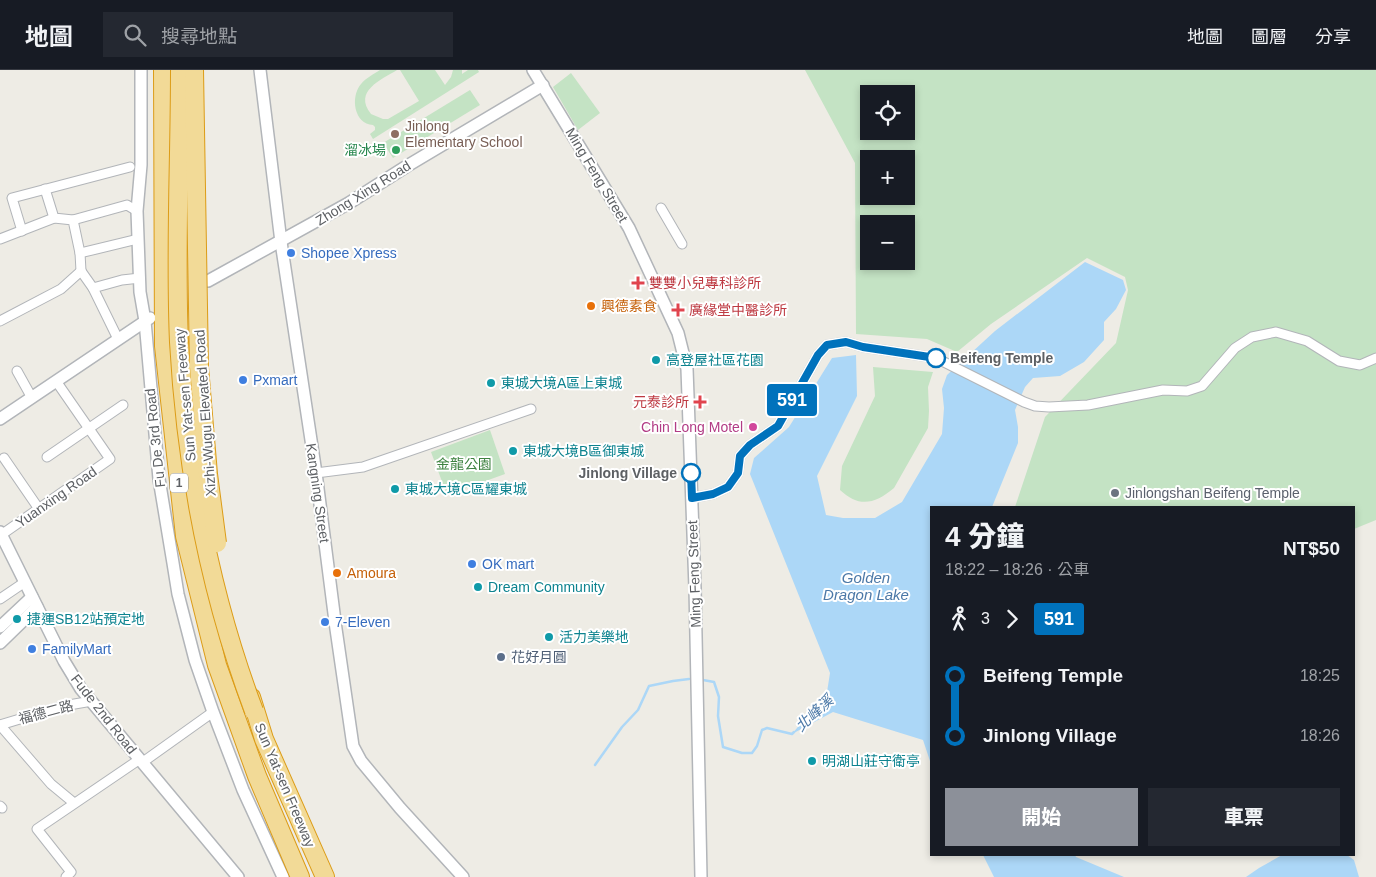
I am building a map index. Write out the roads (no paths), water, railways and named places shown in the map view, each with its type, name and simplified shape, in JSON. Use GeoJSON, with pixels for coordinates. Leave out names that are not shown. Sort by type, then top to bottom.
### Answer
{"type":"FeatureCollection","features":[{"type":"Feature","properties":{"kind":"highway","name":"Sun Yat-sen Freeway"},"geometry":{"type":"LineString","coordinates":[[163,70],[164,346],[185,536],[217,665],[257,776],[300,877]]}},
{"type":"Feature","properties":{"kind":"highway","name":"Sun Yat-sen Freeway"},"geometry":{"type":"LineString","coordinates":[[180,70],[178,288],[186,421],[192,470],[214,580],[230,641],[274,763],[325,877]]}},
{"type":"Feature","properties":{"kind":"highway","name":"Xizhi-Wugu Elevated Road"},"geometry":{"type":"LineString","coordinates":[[194,70],[199,367],[208,474],[218,551],[254,711]]}},
{"type":"Feature","properties":{"kind":"street","name":"Fu De 3rd Road"},"geometry":{"type":"LineString","coordinates":[[142,70],[141,165],[137,211],[140,278],[148,319],[159,479],[171,554],[178,594],[195,660],[213,712],[243,790],[283,877]]}},
{"type":"Feature","properties":{"kind":"street","name":"Kangning Street"},"geometry":{"type":"LineString","coordinates":[[260,70],[281,242],[316,473],[353,746],[361,761],[400,808],[463,877]]}},
{"type":"Feature","properties":{"kind":"street","name":"Ming Feng Street"},"geometry":{"type":"LineString","coordinates":[[533,70],[629,228],[678,333],[687,369],[701,877]]}},
{"type":"Feature","properties":{"kind":"street","name":"Zhong Xing Road"},"geometry":{"type":"LineString","coordinates":[[208,281],[349,203],[406,166],[543,85]]}},
{"type":"Feature","properties":{"kind":"street"},"geometry":{"type":"LineString","coordinates":[[22,231],[12,198],[130,166]]}},
{"type":"Feature","properties":{"kind":"street"},"geometry":{"type":"LineString","coordinates":[[45,189],[54,218]]}},
{"type":"Feature","properties":{"kind":"street"},"geometry":{"type":"LineString","coordinates":[[0,239],[54,218],[73,220],[127,205],[137,211]]}},
{"type":"Feature","properties":{"kind":"street"},"geometry":{"type":"LineString","coordinates":[[661,208],[682,244]]}},
{"type":"Feature","properties":{"kind":"street"},"geometry":{"type":"LineString","coordinates":[[73,220],[80,253],[81,271],[93,288],[118,339]]}},
{"type":"Feature","properties":{"kind":"street"},"geometry":{"type":"LineString","coordinates":[[80,253],[138,239]]}},
{"type":"Feature","properties":{"kind":"street"},"geometry":{"type":"LineString","coordinates":[[0,321],[61,289],[81,271]]}},
{"type":"Feature","properties":{"kind":"street"},"geometry":{"type":"LineString","coordinates":[[93,288],[122,280],[140,278]]}},
{"type":"Feature","properties":{"kind":"street"},"geometry":{"type":"LineString","coordinates":[[0,419],[148,319]]}},
{"type":"Feature","properties":{"kind":"street"},"geometry":{"type":"LineString","coordinates":[[692,498],[713,494],[728,487],[738,473],[740,456],[750,445],[778,426],[818,355],[827,345],[846,342],[863,347],[936,358],[1024,402],[1049,408],[1088,405],[1163,390],[1187,391],[1202,386],[1235,348],[1252,337],[1276,332],[1307,341],[1339,361],[1360,364],[1376,358]]}},
{"type":"Feature","properties":{"kind":"street"},"geometry":{"type":"LineString","coordinates":[[17,372],[32,398]]}},
{"type":"Feature","properties":{"kind":"street"},"geometry":{"type":"LineString","coordinates":[[56,381],[89,429]]}},
{"type":"Feature","properties":{"kind":"street"},"geometry":{"type":"LineString","coordinates":[[47,457],[123,406]]}},
{"type":"Feature","properties":{"kind":"street"},"geometry":{"type":"LineString","coordinates":[[316,473],[363,467],[531,409]]}},
{"type":"Feature","properties":{"kind":"street","name":"Yuanxing Road"},"geometry":{"type":"LineString","coordinates":[[1,534],[110,459],[89,429]]}},
{"type":"Feature","properties":{"kind":"street"},"geometry":{"type":"LineString","coordinates":[[4,458],[39,509]]}},
{"type":"Feature","properties":{"kind":"street","name":"Fude 2nd Road"},"geometry":{"type":"LineString","coordinates":[[1,534],[64,661],[81,689],[238,877]]}},
{"type":"Feature","properties":{"kind":"street"},"geometry":{"type":"LineString","coordinates":[[0,599],[25,582]]}},
{"type":"Feature","properties":{"kind":"street"},"geometry":{"type":"LineString","coordinates":[[0,627],[35,602]]}},
{"type":"Feature","properties":{"kind":"street"},"geometry":{"type":"LineString","coordinates":[[0,642],[35,602]]}},
{"type":"Feature","properties":{"kind":"street","name":"福德二路"},"geometry":{"type":"LineString","coordinates":[[0,725],[63,706],[92,701]]}},
{"type":"Feature","properties":{"kind":"street"},"geometry":{"type":"LineString","coordinates":[[66,877],[71,872],[37,829],[213,712]]}},
{"type":"Feature","properties":{"kind":"street"},"geometry":{"type":"LineString","coordinates":[[0,725],[51,784],[74,803]]}},
{"type":"Feature","properties":{"kind":"water","name":"Golden Dragon Lake"},"geometry":{"type":"Polygon","coordinates":[[[1085,262],[1123,280],[1126,290],[1116,309],[1104,322],[1104,340],[1084,362],[1060,376],[1033,378],[1025,387],[1015,410],[1018,443],[992,506],[930,506],[930,761],[923,740],[833,712],[792,734],[827,692],[830,673],[750,474],[754,458],[789,427],[832,358],[856,355],[857,396],[817,476],[826,515],[843,518],[875,518],[902,502],[942,434],[944,408],[942,389],[947,375],[995,331],[1085,262]]]}},
{"type":"Feature","properties":{"kind":"water"},"geometry":{"type":"Polygon","coordinates":[[[984,856],[1076,856],[1124,877],[994,877],[984,856]]]}},
{"type":"Feature","properties":{"kind":"water"},"geometry":{"type":"Polygon","coordinates":[[[1280,856],[1348,856],[1354,860],[1359,877],[1246,877],[1280,856]]]}},
{"type":"Feature","properties":{"kind":"waterway","name":"北峰溪"},"geometry":{"type":"LineString","coordinates":[[595,765],[622,727],[638,710],[649,686],[689,679]]}},
{"type":"Feature","properties":{"kind":"waterway","name":"北峰溪"},"geometry":{"type":"LineString","coordinates":[[703,680],[714,682],[719,697],[718,716],[723,747],[742,753],[752,753],[757,746],[762,730],[767,728],[792,734],[794,732]]}},
{"type":"Feature","properties":{"kind":"place","name":"Jinlong Elementary School"},"geometry":{"type":"Point","coordinates":[395,134]}},
{"type":"Feature","properties":{"kind":"place","name":"溜冰場"},"geometry":{"type":"Point","coordinates":[396,150]}},
{"type":"Feature","properties":{"kind":"place","name":"Shopee Xpress"},"geometry":{"type":"Point","coordinates":[291,253]}},
{"type":"Feature","properties":{"kind":"place","name":"雙雙小兒專科診所"},"geometry":{"type":"Point","coordinates":[638,283]}},
{"type":"Feature","properties":{"kind":"place","name":"興德素食"},"geometry":{"type":"Point","coordinates":[591,306]}},
{"type":"Feature","properties":{"kind":"place","name":"廣緣堂中醫診所"},"geometry":{"type":"Point","coordinates":[678,310]}},
{"type":"Feature","properties":{"kind":"place","name":"Beifeng Temple"},"geometry":{"type":"Point","coordinates":[936,358]}},
{"type":"Feature","properties":{"kind":"place","name":"高登屋社區花園"},"geometry":{"type":"Point","coordinates":[656,360]}},
{"type":"Feature","properties":{"kind":"place","name":"Pxmart"},"geometry":{"type":"Point","coordinates":[243,380]}},
{"type":"Feature","properties":{"kind":"place","name":"東城大境A區上東城"},"geometry":{"type":"Point","coordinates":[491,383]}},
{"type":"Feature","properties":{"kind":"place","name":"元泰診所"},"geometry":{"type":"Point","coordinates":[700,402]}},
{"type":"Feature","properties":{"kind":"place","name":"Chin Long Motel"},"geometry":{"type":"Point","coordinates":[753,427]}},
{"type":"Feature","properties":{"kind":"place","name":"東城大境B區御東城"},"geometry":{"type":"Point","coordinates":[513,451]}},
{"type":"Feature","properties":{"kind":"place","name":"Jinlong Village"},"geometry":{"type":"Point","coordinates":[691,473]}},
{"type":"Feature","properties":{"kind":"place","name":"東城大境C區耀東城"},"geometry":{"type":"Point","coordinates":[395,489]}},
{"type":"Feature","properties":{"kind":"place","name":"Jinlongshan Beifeng Temple"},"geometry":{"type":"Point","coordinates":[1115,493]}},
{"type":"Feature","properties":{"kind":"place","name":"OK mart"},"geometry":{"type":"Point","coordinates":[472,564]}},
{"type":"Feature","properties":{"kind":"place","name":"Amoura"},"geometry":{"type":"Point","coordinates":[337,573]}},
{"type":"Feature","properties":{"kind":"place","name":"Dream Community"},"geometry":{"type":"Point","coordinates":[478,587]}},
{"type":"Feature","properties":{"kind":"place","name":"捷運SB12站預定地"},"geometry":{"type":"Point","coordinates":[17,619]}},
{"type":"Feature","properties":{"kind":"place","name":"7-Eleven"},"geometry":{"type":"Point","coordinates":[325,622]}},
{"type":"Feature","properties":{"kind":"place","name":"活力美樂地"},"geometry":{"type":"Point","coordinates":[549,637]}},
{"type":"Feature","properties":{"kind":"place","name":"FamilyMart"},"geometry":{"type":"Point","coordinates":[32,649]}},
{"type":"Feature","properties":{"kind":"place","name":"花好月圓"},"geometry":{"type":"Point","coordinates":[501,657]}},
{"type":"Feature","properties":{"kind":"place","name":"明湖山莊守衛亭"},"geometry":{"type":"Point","coordinates":[812,761]}},
{"type":"Feature","properties":{"kind":"park label","name":"金龍公園"},"geometry":{"type":"Point","coordinates":[464,464]}}]}
